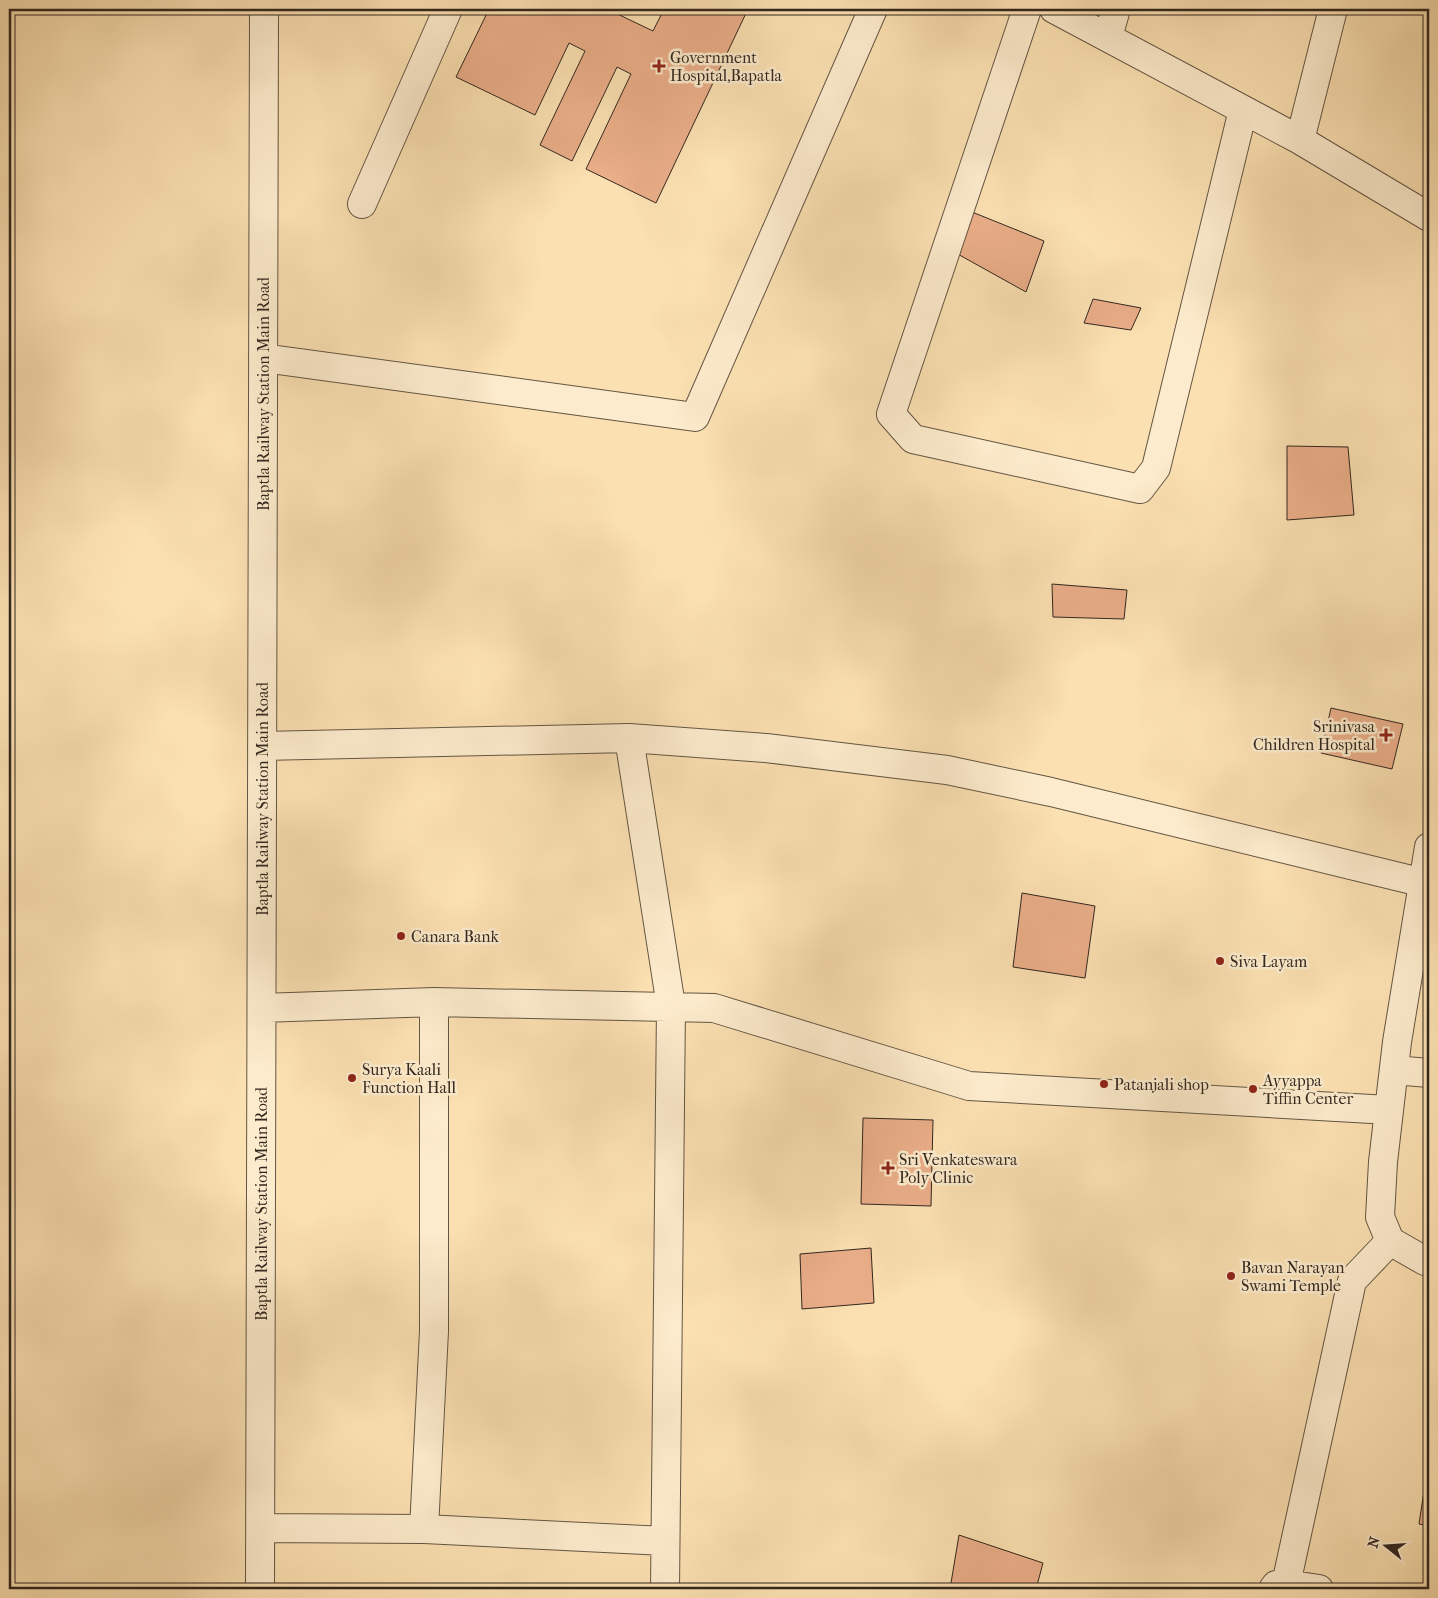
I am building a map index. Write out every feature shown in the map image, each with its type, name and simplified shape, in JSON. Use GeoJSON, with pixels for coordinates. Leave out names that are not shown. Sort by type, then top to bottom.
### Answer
{"type":"FeatureCollection","features":[{"type":"Feature","properties":{"kind":"street","name":"Baptla Railway Station Main Road"},"geometry":{"type":"LineString","coordinates":[[260,1589],[264,9]]}},
{"type":"Feature","properties":{"kind":"street"},"geometry":{"type":"LineString","coordinates":[[362,204],[448,9]]}},
{"type":"Feature","properties":{"kind":"street"},"geometry":{"type":"LineString","coordinates":[[263,358],[695,417],[873,9]]}},
{"type":"Feature","properties":{"kind":"street"},"geometry":{"type":"LineString","coordinates":[[1027,9],[891,414],[913,438],[1140,489],[1156,468],[1243,110]]}},
{"type":"Feature","properties":{"kind":"street"},"geometry":{"type":"LineString","coordinates":[[1054,9],[1300,140],[1429,217]]}},
{"type":"Feature","properties":{"kind":"street"},"geometry":{"type":"LineString","coordinates":[[1108,37],[1116,9]]}},
{"type":"Feature","properties":{"kind":"street"},"geometry":{"type":"LineString","coordinates":[[1300,140],[1333,9]]}},
{"type":"Feature","properties":{"kind":"street"},"geometry":{"type":"LineString","coordinates":[[262,746],[629,738],[766,748],[947,770],[1051,792],[1424,883]]}},
{"type":"Feature","properties":{"kind":"street"},"geometry":{"type":"LineString","coordinates":[[629,738],[671,1006],[665,1589]]}},
{"type":"Feature","properties":{"kind":"street"},"geometry":{"type":"LineString","coordinates":[[1429,847],[1394,1070],[1383,1162],[1380,1217],[1390,1241],[1425,1261],[1429,1261]]}},
{"type":"Feature","properties":{"kind":"street"},"geometry":{"type":"LineString","coordinates":[[424,1529],[434,1331],[434,1002]]}},
{"type":"Feature","properties":{"kind":"street"},"geometry":{"type":"LineString","coordinates":[[262,1008],[434,1002],[714,1008],[969,1086],[1389,1110]]}},
{"type":"Feature","properties":{"kind":"street"},"geometry":{"type":"LineString","coordinates":[[1394,1070],[1429,1073]]}},
{"type":"Feature","properties":{"kind":"street"},"geometry":{"type":"LineString","coordinates":[[1319,1589],[1279,1586],[1352,1282],[1390,1241]]}},
{"type":"Feature","properties":{"kind":"street"},"geometry":{"type":"LineString","coordinates":[[260,1528],[424,1529],[665,1541]]}},
{"type":"Feature","properties":{"kind":"building"},"geometry":{"type":"Polygon","coordinates":[[[489,9],[607,9],[653,31],[664,9],[748,9],[656,203],[586,169],[631,74],[617,67],[572,161],[540,145],[585,51],[569,43],[535,115],[456,77],[489,9]]]}},
{"type":"Feature","properties":{"kind":"building"},"geometry":{"type":"Polygon","coordinates":[[[967,210],[1044,241],[1026,292],[954,252],[967,210]]]}},
{"type":"Feature","properties":{"kind":"building"},"geometry":{"type":"Polygon","coordinates":[[[1093,299],[1141,308],[1131,330],[1084,323],[1093,299]]]}},
{"type":"Feature","properties":{"kind":"building"},"geometry":{"type":"Polygon","coordinates":[[[1287,446],[1348,447],[1354,515],[1287,520],[1287,446]]]}},
{"type":"Feature","properties":{"kind":"building"},"geometry":{"type":"Polygon","coordinates":[[[1052,584],[1127,590],[1124,619],[1053,617],[1052,584]]]}},
{"type":"Feature","properties":{"kind":"building"},"geometry":{"type":"Polygon","coordinates":[[[1331,708],[1403,724],[1392,769],[1321,753],[1331,708]]]}},
{"type":"Feature","properties":{"kind":"building"},"geometry":{"type":"Polygon","coordinates":[[[1022,893],[1095,906],[1085,978],[1013,967],[1022,893]]]}},
{"type":"Feature","properties":{"kind":"building"},"geometry":{"type":"Polygon","coordinates":[[[863,1118],[933,1120],[931,1206],[861,1204],[863,1118]]]}},
{"type":"Feature","properties":{"kind":"building"},"geometry":{"type":"Polygon","coordinates":[[[871,1248],[874,1303],[802,1309],[800,1254],[871,1248]]]}},
{"type":"Feature","properties":{"kind":"building"},"geometry":{"type":"Polygon","coordinates":[[[1429,1458],[1429,1526],[1419,1524],[1429,1458]]]}},
{"type":"Feature","properties":{"kind":"building"},"geometry":{"type":"Polygon","coordinates":[[[959,1535],[1043,1563],[1036,1589],[950,1589],[959,1535]]]}},
{"type":"Feature","properties":{"kind":"place","name":"Government Hospital,Bapatla"},"geometry":{"type":"Point","coordinates":[659,66]}},
{"type":"Feature","properties":{"kind":"place","name":"Srinivasa Children Hospital"},"geometry":{"type":"Point","coordinates":[1386,735]}},
{"type":"Feature","properties":{"kind":"place","name":"Canara Bank"},"geometry":{"type":"Point","coordinates":[401,936]}},
{"type":"Feature","properties":{"kind":"place","name":"Siva Layam"},"geometry":{"type":"Point","coordinates":[1220,961]}},
{"type":"Feature","properties":{"kind":"place","name":"Surya Kaali Function Hall"},"geometry":{"type":"Point","coordinates":[352,1078]}},
{"type":"Feature","properties":{"kind":"place","name":"Patanjali shop"},"geometry":{"type":"Point","coordinates":[1104,1084]}},
{"type":"Feature","properties":{"kind":"place","name":"Ayyappa Tiffin Center"},"geometry":{"type":"Point","coordinates":[1253,1089]}},
{"type":"Feature","properties":{"kind":"place","name":"Sri Venkateswara Poly Clinic"},"geometry":{"type":"Point","coordinates":[888,1168]}},
{"type":"Feature","properties":{"kind":"place","name":"Bavan Narayan Swami Temple"},"geometry":{"type":"Point","coordinates":[1231,1276]}}]}
